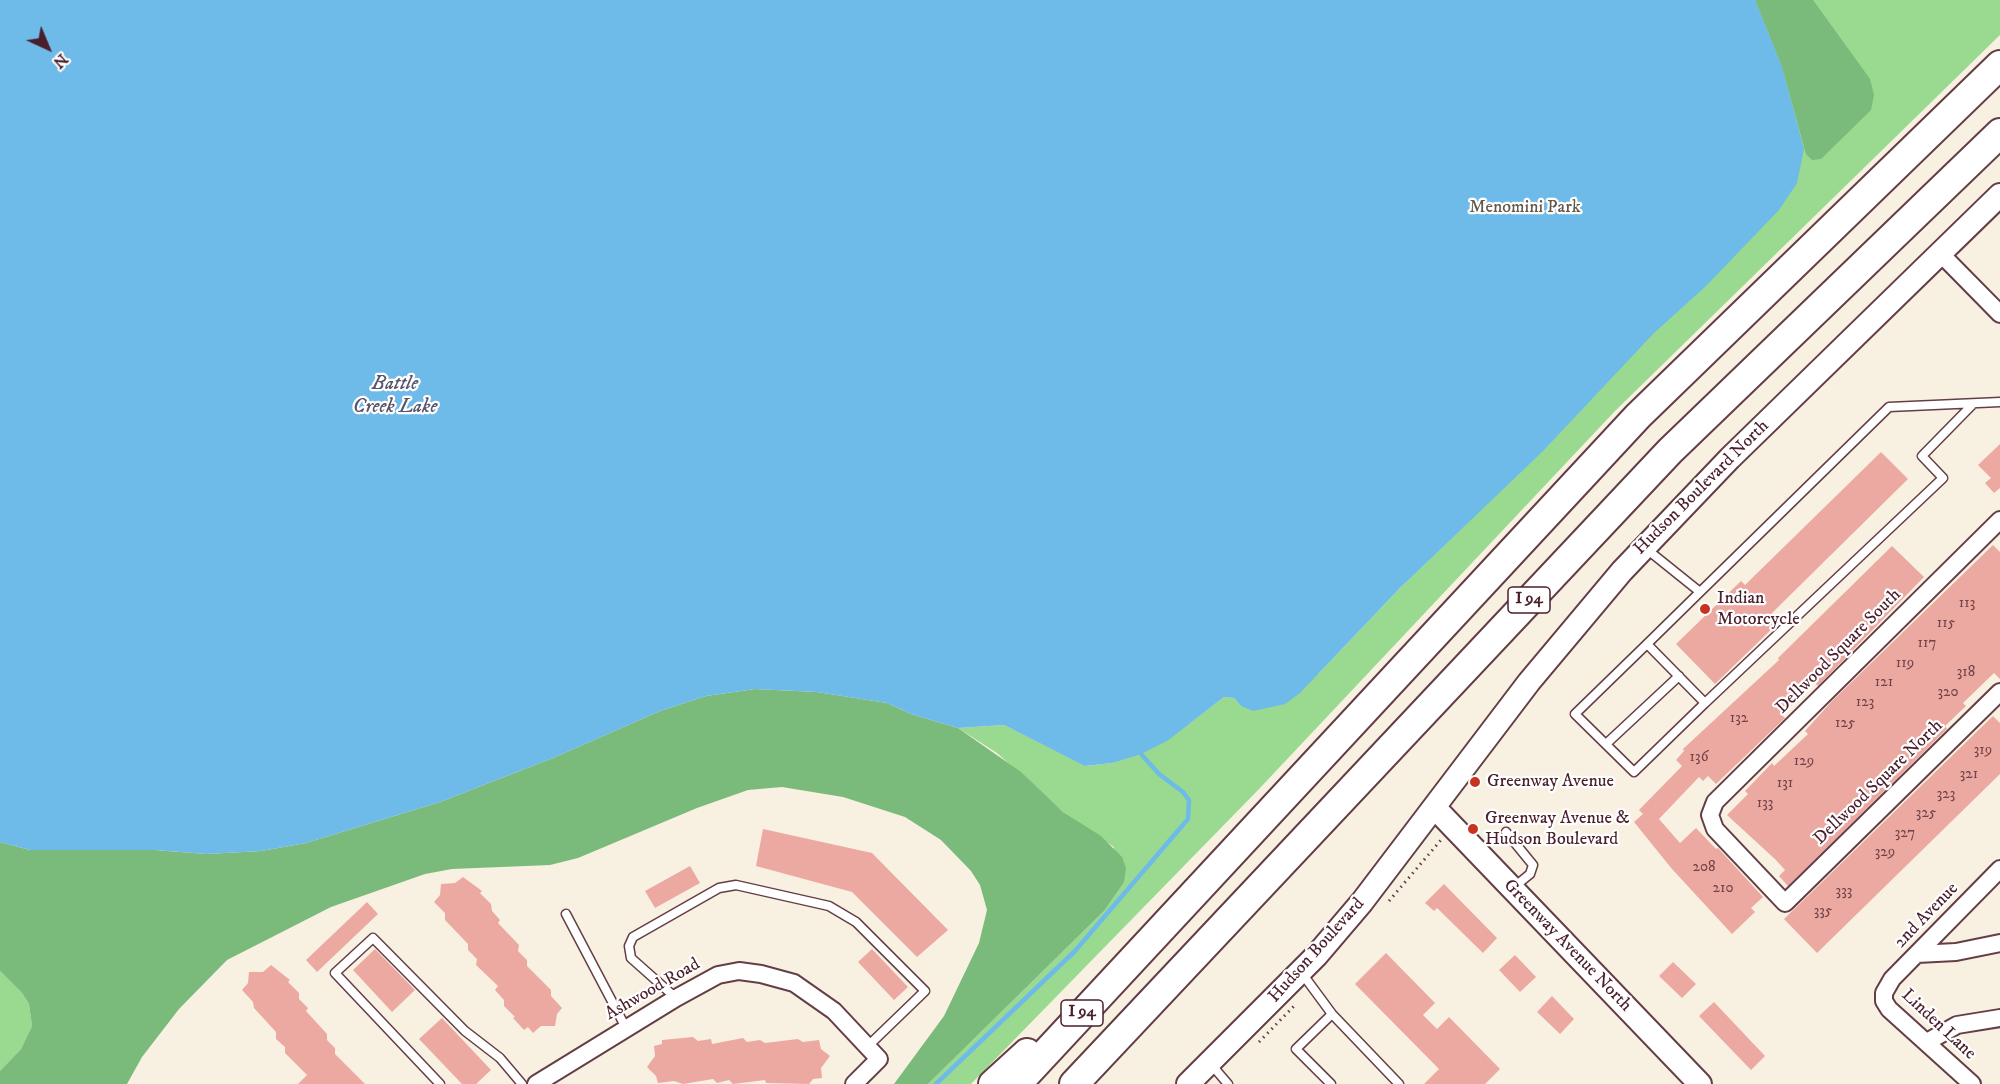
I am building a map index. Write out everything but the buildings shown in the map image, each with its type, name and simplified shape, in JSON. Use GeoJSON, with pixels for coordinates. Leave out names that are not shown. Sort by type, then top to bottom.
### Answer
{"type":"FeatureCollection","features":[{"type":"Feature","properties":{"kind":"highway","name":"I 94"},"geometry":{"type":"LineString","coordinates":[[1017,1084],[1638,416],[2000,65]]}},
{"type":"Feature","properties":{"kind":"highway","name":"I 94"},"geometry":{"type":"LineString","coordinates":[[1074,1084],[1670,451],[2000,133]]}},
{"type":"Feature","properties":{"kind":"highway"},"geometry":{"type":"LineString","coordinates":[[993,1084],[1148,943]]}},
{"type":"Feature","properties":{"kind":"street","name":"Hudson Boulevard North"},"geometry":{"type":"LineString","coordinates":[[1435,808],[1528,682],[1644,547],[1730,458],[2000,195]]}},
{"type":"Feature","properties":{"kind":"street"},"geometry":{"type":"LineString","coordinates":[[1940,253],[2000,314]]}},
{"type":"Feature","properties":{"kind":"street","name":"Dellwood Square South"},"geometry":{"type":"LineString","coordinates":[[1785,903],[1715,829],[1710,815],[1715,801],[2000,520]]}},
{"type":"Feature","properties":{"kind":"street","name":"Dellwood Square North"},"geometry":{"type":"LineString","coordinates":[[1785,903],[2000,692]]}},
{"type":"Feature","properties":{"kind":"street","name":"Greenway Avenue North"},"geometry":{"type":"LineString","coordinates":[[1435,808],[1700,1084]]}},
{"type":"Feature","properties":{"kind":"street","name":"Hudson Boulevard"},"geometry":{"type":"LineString","coordinates":[[1188,1084],[1301,972],[1362,903],[1435,808]]}},
{"type":"Feature","properties":{"kind":"street","name":"2nd Avenue"},"geometry":{"type":"LineString","coordinates":[[1884,993],[1892,979],[2000,869]]}},
{"type":"Feature","properties":{"kind":"street"},"geometry":{"type":"LineString","coordinates":[[1917,954],[1956,952],[2000,943]]}},
{"type":"Feature","properties":{"kind":"street","name":"Ashwood Road"},"geometry":{"type":"LineString","coordinates":[[536,1084],[676,998],[718,975],[739,971],[794,983],[813,994],[834,1011],[868,1046]]}},
{"type":"Feature","properties":{"kind":"street","name":"Linden Lane"},"geometry":{"type":"LineString","coordinates":[[1884,993],[1884,1001],[1889,1009],[1972,1084]]}},
{"type":"Feature","properties":{"kind":"street"},"geometry":{"type":"LineString","coordinates":[[1927,1042],[1957,1025],[2000,1018]]}},
{"type":"Feature","properties":{"kind":"street"},"geometry":{"type":"LineString","coordinates":[[854,1084],[879,1059],[868,1046]]}},
{"type":"Feature","properties":{"kind":"lane"},"geometry":{"type":"LineString","coordinates":[[1973,404],[1922,456],[1942,477],[1634,772],[1575,714],[1888,407],[2000,402]]}},
{"type":"Feature","properties":{"kind":"lane"},"geometry":{"type":"LineString","coordinates":[[1644,547],[1700,592]]}},
{"type":"Feature","properties":{"kind":"lane"},"geometry":{"type":"LineString","coordinates":[[1647,644],[1706,703]]}},
{"type":"Feature","properties":{"kind":"lane"},"geometry":{"type":"LineString","coordinates":[[1606,744],[1679,676]]}},
{"type":"Feature","properties":{"kind":"lane"},"geometry":{"type":"LineString","coordinates":[[1506,832],[1533,865],[1530,874],[1512,889]]}},
{"type":"Feature","properties":{"kind":"lane"},"geometry":{"type":"LineString","coordinates":[[676,998],[631,958],[629,946],[633,937],[719,888],[736,885],[829,906],[856,922],[925,991],[868,1046]]}},
{"type":"Feature","properties":{"kind":"lane"},"geometry":{"type":"LineString","coordinates":[[566,914],[626,1028]]}},
{"type":"Feature","properties":{"kind":"lane"},"geometry":{"type":"LineString","coordinates":[[440,1084],[335,973],[373,938],[465,1031],[500,1058],[522,1084]]}},
{"type":"Feature","properties":{"kind":"lane"},"geometry":{"type":"LineString","coordinates":[[1301,972],[1332,1014],[1399,1084]]}},
{"type":"Feature","properties":{"kind":"lane"},"geometry":{"type":"LineString","coordinates":[[1330,1084],[1296,1049],[1332,1014]]}},
{"type":"Feature","properties":{"kind":"lane"},"geometry":{"type":"LineString","coordinates":[[1210,1063],[1228,1084]]}},
{"type":"Feature","properties":{"kind":"green space","name":"Menomini Park"},"geometry":{"type":"Polygon","coordinates":[[[1038,0],[2000,0],[2000,35],[1615,411],[1259,789],[971,1084],[928,1084],[1103,912],[1114,847],[1063,812],[997,753],[958,728],[1004,725],[1086,766],[1112,763],[1190,723],[1224,697],[1234,698],[1241,706],[1319,673],[1400,588],[1467,523],[1038,0]]]}},
{"type":"Feature","properties":{"kind":"green space"},"geometry":{"type":"Polygon","coordinates":[[[1755,0],[1813,0],[1870,79],[1874,95],[1871,110],[1821,159],[1812,160],[1806,154],[1782,67],[1755,0]]]}},
{"type":"Feature","properties":{"kind":"green space"},"geometry":{"type":"Polygon","coordinates":[[[755,689],[817,692],[887,703],[911,714],[958,728],[1021,772],[1063,812],[1101,836],[1122,857],[1126,868],[1124,882],[1103,912],[928,1084],[894,1084],[944,1016],[979,943],[987,910],[980,885],[971,871],[941,840],[905,817],[843,797],[782,787],[748,790],[697,808],[578,858],[550,865],[452,869],[425,874],[331,907],[227,960],[179,1009],[142,1057],[127,1084],[0,1084],[0,1071],[21,1049],[32,1026],[29,1004],[22,993],[0,971],[0,842],[30,850],[155,850],[206,854],[261,851],[306,843],[440,802],[553,758],[660,711],[706,696],[755,689]]]}},
{"type":"Feature","properties":{"kind":"green space"},"geometry":{"type":"Polygon","coordinates":[[[0,971],[22,993],[29,1004],[32,1026],[21,1049],[0,1071],[0,971]]]}},
{"type":"Feature","properties":{"kind":"water","name":"Battle Creek Lake"},"geometry":{"type":"Polygon","coordinates":[[[0,0],[1755,0],[1782,67],[1804,149],[1797,183],[1779,210],[1705,287],[1654,333],[1543,451],[1400,588],[1300,693],[1285,704],[1253,711],[1241,706],[1234,698],[1224,697],[1167,741],[1141,754],[1112,763],[1085,766],[1004,725],[958,728],[911,714],[887,703],[817,692],[755,689],[706,696],[660,711],[553,758],[440,802],[306,843],[261,851],[206,854],[155,850],[30,850],[0,842],[0,0]]]}},
{"type":"Feature","properties":{"kind":"waterway"},"geometry":{"type":"LineString","coordinates":[[936,1084],[1075,951],[1188,819],[1189,800],[1183,792],[1159,774],[1141,754]]}},
{"type":"Feature","properties":{"kind":"place","name":"Indian Motorcycle"},"geometry":{"type":"Point","coordinates":[1705,609]}},
{"type":"Feature","properties":{"kind":"place","name":"Greenway Avenue"},"geometry":{"type":"Point","coordinates":[1475,782]}},
{"type":"Feature","properties":{"kind":"place","name":"Greenway Avenue & Hudson Boulevard"},"geometry":{"type":"Point","coordinates":[1473,829]}}]}
